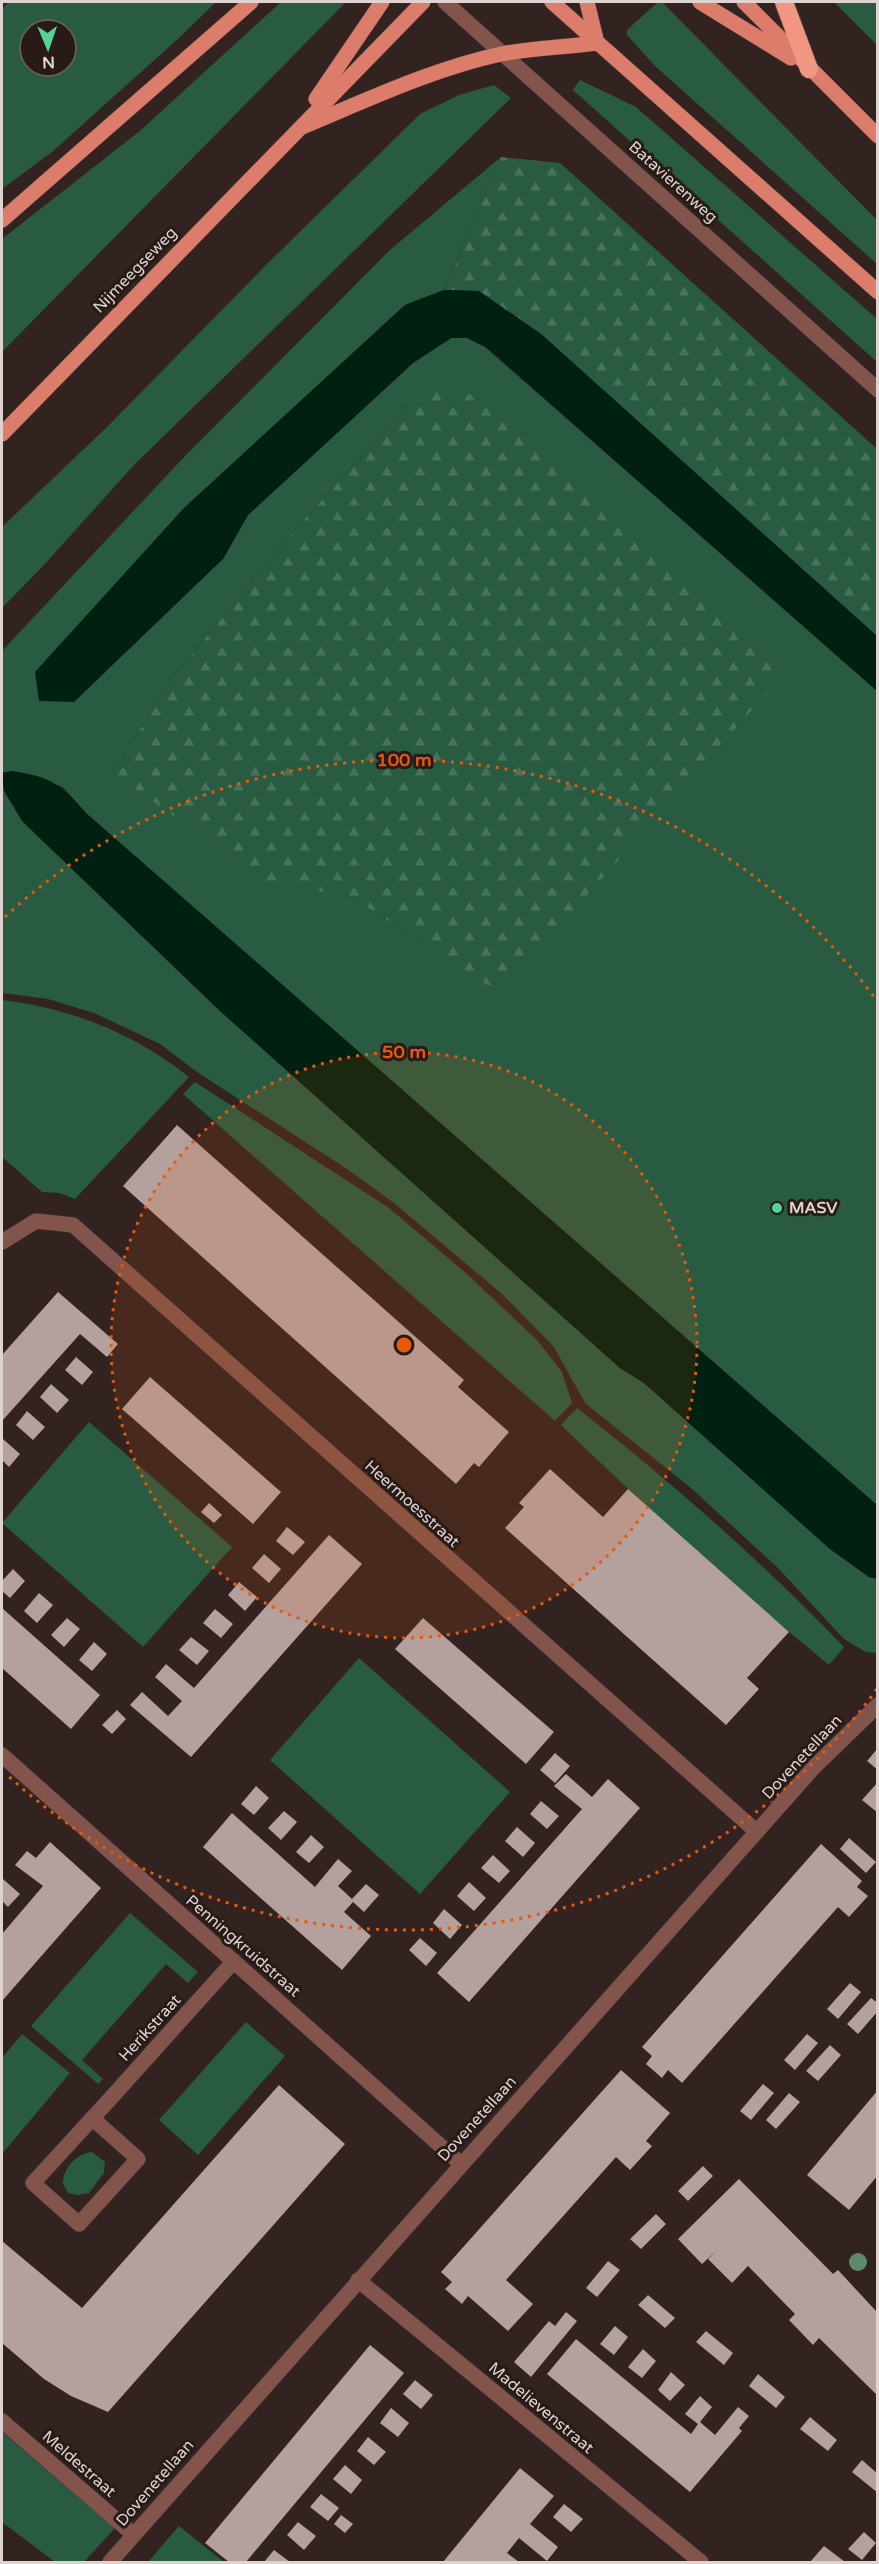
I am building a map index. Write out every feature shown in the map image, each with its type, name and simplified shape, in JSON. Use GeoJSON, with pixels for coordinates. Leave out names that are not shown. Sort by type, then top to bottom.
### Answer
{"type":"FeatureCollection","features":[{"type":"Feature","properties":{"kind":"highway"},"geometry":{"type":"LineString","coordinates":[[784,2],[809,69]]}},
{"type":"Feature","properties":{"kind":"main road"},"geometry":{"type":"LineString","coordinates":[[2,220],[251,2]]}},
{"type":"Feature","properties":{"kind":"main road","name":"Nijmeegseweg"},"geometry":{"type":"LineString","coordinates":[[294,131],[382,2]]}},
{"type":"Feature","properties":{"kind":"main road","name":"Nijmeegseweg"},"geometry":{"type":"LineString","coordinates":[[2,434],[294,131],[423,2]]}},
{"type":"Feature","properties":{"kind":"main road"},"geometry":{"type":"LineString","coordinates":[[552,2],[878,292]]}},
{"type":"Feature","properties":{"kind":"main road"},"geometry":{"type":"LineString","coordinates":[[587,2],[597,43]]}},
{"type":"Feature","properties":{"kind":"main road"},"geometry":{"type":"LineString","coordinates":[[700,2],[809,69]]}},
{"type":"Feature","properties":{"kind":"main road"},"geometry":{"type":"LineString","coordinates":[[744,2],[878,136]]}},
{"type":"Feature","properties":{"kind":"main road"},"geometry":{"type":"LineString","coordinates":[[294,131],[417,79],[503,54],[597,43]]}},
{"type":"Feature","properties":{"kind":"street","name":"Batavierenweg"},"geometry":{"type":"LineString","coordinates":[[445,2],[878,390]]}},
{"type":"Feature","properties":{"kind":"street","name":"Heermoesstraat"},"geometry":{"type":"LineString","coordinates":[[2,1242],[36,1221],[73,1225],[757,1832]]}},
{"type":"Feature","properties":{"kind":"street","name":"Dovenetellaan"},"geometry":{"type":"LineString","coordinates":[[110,2562],[836,1743],[878,1705]]}},
{"type":"Feature","properties":{"kind":"street","name":"Penningkruidstraat"},"geometry":{"type":"LineString","coordinates":[[2,1755],[461,2164]]}},
{"type":"Feature","properties":{"kind":"street","name":"Herikstraat"},"geometry":{"type":"LineString","coordinates":[[92,2118],[138,2159],[79,2224],[33,2183],[234,1961]]}},
{"type":"Feature","properties":{"kind":"street","name":"Madelievenstraat"},"geometry":{"type":"LineString","coordinates":[[358,2280],[701,2562]]}},
{"type":"Feature","properties":{"kind":"street","name":"Meldestraat"},"geometry":{"type":"LineString","coordinates":[[2,2421],[134,2535]]}},
{"type":"Feature","properties":{"kind":"green space"},"geometry":{"type":"Polygon","coordinates":[[[9,2],[216,2],[52,152],[2,189],[2,9],[9,2]]]}},
{"type":"Feature","properties":{"kind":"green space"},"geometry":{"type":"Polygon","coordinates":[[[281,2],[346,2],[2,352],[2,239],[141,130],[281,2]]]}},
{"type":"Feature","properties":{"kind":"green space"},"geometry":{"type":"Polygon","coordinates":[[[658,2],[662,2],[877,220],[877,264],[655,66],[627,35],[627,30],[658,2]]]}},
{"type":"Feature","properties":{"kind":"green space"},"geometry":{"type":"Polygon","coordinates":[[[834,2],[877,2],[877,45],[834,2]]]}},
{"type":"Feature","properties":{"kind":"green space"},"geometry":{"type":"Polygon","coordinates":[[[580,80],[636,107],[877,319],[877,362],[573,90],[580,80]]]}},
{"type":"Feature","properties":{"kind":"green space"},"geometry":{"type":"Polygon","coordinates":[[[494,85],[511,98],[134,465],[2,608],[2,527],[107,427],[268,263],[420,114],[459,95],[494,85]]]}},
{"type":"Feature","properties":{"kind":"green space"},"geometry":{"type":"Polygon","coordinates":[[[501,157],[444,290],[405,305],[183,509],[223,559],[248,515],[413,363],[451,338],[467,338],[485,347],[877,691],[877,1505],[87,814],[63,787],[12,771],[2,773],[2,651],[186,455],[391,249],[501,157]],[[409,404],[300,524],[172,678],[113,773],[348,895],[501,993],[409,404]]]}},
{"type":"Feature","properties":{"kind":"green space"},"geometry":{"type":"Polygon","coordinates":[[[501,157],[560,163],[877,449],[877,636],[541,334],[477,291],[444,290],[501,157]]]}},
{"type":"Feature","properties":{"kind":"green space"},"geometry":{"type":"Polygon","coordinates":[[[436,387],[493,400],[611,507],[785,673],[500,993],[348,895],[273,886],[113,773],[172,678],[300,524],[409,404],[436,387]]]}},
{"type":"Feature","properties":{"kind":"green space"},"geometry":{"type":"Polygon","coordinates":[[[2,784],[22,821],[219,1010],[620,1368],[644,1383],[830,1549],[869,1577],[877,1579],[877,1653],[866,1652],[844,1639],[779,1569],[691,1488],[585,1403],[554,1347],[502,1294],[394,1203],[347,1169],[197,1072],[160,1044],[94,1013],[48,999],[2,993],[2,784]]]}},
{"type":"Feature","properties":{"kind":"green space"},"geometry":{"type":"Polygon","coordinates":[[[2,1000],[53,1009],[101,1025],[147,1048],[189,1077],[75,1199],[59,1193],[42,1192],[2,1157],[2,1000]]]}},
{"type":"Feature","properties":{"kind":"green space"},"geometry":{"type":"Polygon","coordinates":[[[195,1082],[389,1208],[468,1275],[537,1340],[562,1372],[572,1403],[555,1421],[183,1094],[195,1082]]]}},
{"type":"Feature","properties":{"kind":"green space"},"geometry":{"type":"Polygon","coordinates":[[[577,1408],[715,1523],[844,1647],[829,1665],[692,1548],[561,1425],[577,1408]]]}},
{"type":"Feature","properties":{"kind":"green space"},"geometry":{"type":"Polygon","coordinates":[[[89,1422],[232,1547],[143,1647],[2,1523],[89,1422]]]}},
{"type":"Feature","properties":{"kind":"green space"},"geometry":{"type":"Polygon","coordinates":[[[359,1658],[510,1792],[420,1894],[270,1760],[359,1658]]]}},
{"type":"Feature","properties":{"kind":"green space"},"geometry":{"type":"Polygon","coordinates":[[[130,1913],[198,1972],[188,1983],[166,1964],[82,2060],[103,2079],[98,2084],[31,2026],[130,1913]]]}},
{"type":"Feature","properties":{"kind":"green space"},"geometry":{"type":"Polygon","coordinates":[[[246,2022],[285,2056],[198,2155],[159,2120],[246,2022]]]}},
{"type":"Feature","properties":{"kind":"green space"},"geometry":{"type":"Polygon","coordinates":[[[22,2034],[70,2073],[2,2154],[2,2058],[22,2034]]]}},
{"type":"Feature","properties":{"kind":"green space"},"geometry":{"type":"Polygon","coordinates":[[[92,2152],[105,2162],[104,2173],[89,2193],[78,2195],[68,2193],[63,2184],[68,2167],[76,2159],[92,2152]]]}},
{"type":"Feature","properties":{"kind":"green space"},"geometry":{"type":"Polygon","coordinates":[[[2,2432],[115,2528],[84,2562],[55,2562],[2,2522],[2,2432]]]}},
{"type":"Feature","properties":{"kind":"green space"},"geometry":{"type":"Polygon","coordinates":[[[179,2526],[224,2562],[148,2562],[179,2526]]]}},
{"type":"Feature","properties":{"kind":"shaded area"},"geometry":{"type":"Polygon","coordinates":[[[444,290],[479,291],[541,334],[877,636],[877,691],[486,347],[467,338],[451,338],[413,363],[248,515],[223,559],[74,702],[39,701],[35,672],[183,509],[405,305],[444,290]]]}},
{"type":"Feature","properties":{"kind":"shaded area"},"geometry":{"type":"Polygon","coordinates":[[[12,771],[46,779],[70,795],[87,814],[877,1505],[877,1579],[869,1577],[830,1549],[644,1383],[620,1368],[219,1010],[22,821],[4,791],[2,773],[12,771]]]}},
{"type":"Feature","properties":{"kind":"building"},"geometry":{"type":"Polygon","coordinates":[[[177,1125],[464,1380],[458,1387],[509,1432],[479,1467],[474,1463],[456,1484],[123,1186],[177,1125]]]}},
{"type":"Feature","properties":{"kind":"building"},"geometry":{"type":"Polygon","coordinates":[[[58,1292],[118,1344],[107,1357],[80,1334],[2,1421],[2,1355],[58,1292]]]}},
{"type":"Feature","properties":{"kind":"building"},"geometry":{"type":"Polygon","coordinates":[[[76,1357],[93,1372],[82,1385],[65,1370],[76,1357]]]}},
{"type":"Feature","properties":{"kind":"building"},"geometry":{"type":"Polygon","coordinates":[[[150,1377],[281,1492],[253,1524],[122,1409],[150,1377]]]}},
{"type":"Feature","properties":{"kind":"building"},"geometry":{"type":"Polygon","coordinates":[[[51,1384],[69,1400],[57,1413],[40,1397],[51,1384]]]}},
{"type":"Feature","properties":{"kind":"building"},"geometry":{"type":"Polygon","coordinates":[[[27,1411],[45,1427],[33,1440],[16,1425],[27,1411]]]}},
{"type":"Feature","properties":{"kind":"building"},"geometry":{"type":"Polygon","coordinates":[[[3,1439],[20,1454],[9,1467],[2,1460],[3,1439]]]}},
{"type":"Feature","properties":{"kind":"building"},"geometry":{"type":"Polygon","coordinates":[[[550,1469],[603,1517],[628,1489],[789,1632],[747,1678],[759,1689],[726,1725],[505,1528],[524,1507],[519,1503],[550,1469]]]}},
{"type":"Feature","properties":{"kind":"building"},"geometry":{"type":"Polygon","coordinates":[[[209,1503],[222,1515],[214,1523],[201,1512],[209,1503]]]}},
{"type":"Feature","properties":{"kind":"building"},"geometry":{"type":"Polygon","coordinates":[[[287,1527],[305,1542],[293,1555],[276,1541],[287,1527]]]}},
{"type":"Feature","properties":{"kind":"building"},"geometry":{"type":"Polygon","coordinates":[[[329,1535],[362,1564],[191,1757],[130,1705],[142,1692],[168,1716],[182,1701],[155,1677],[166,1664],[194,1688],[329,1535]]]}},
{"type":"Feature","properties":{"kind":"building"},"geometry":{"type":"Polygon","coordinates":[[[264,1554],[281,1569],[269,1583],[252,1568],[264,1554]]]}},
{"type":"Feature","properties":{"kind":"building"},"geometry":{"type":"Polygon","coordinates":[[[13,1569],[25,1581],[10,1598],[2,1591],[2,1581],[13,1569]]]}},
{"type":"Feature","properties":{"kind":"building"},"geometry":{"type":"Polygon","coordinates":[[[239,1582],[257,1597],[245,1611],[228,1595],[239,1582]]]}},
{"type":"Feature","properties":{"kind":"building"},"geometry":{"type":"Polygon","coordinates":[[[39,1593],[53,1605],[37,1623],[24,1611],[39,1593]]]}},
{"type":"Feature","properties":{"kind":"building"},"geometry":{"type":"Polygon","coordinates":[[[2,1608],[100,1695],[71,1729],[2,1668],[2,1608]]]}},
{"type":"Feature","properties":{"kind":"building"},"geometry":{"type":"Polygon","coordinates":[[[215,1609],[233,1624],[221,1638],[203,1623],[215,1609]]]}},
{"type":"Feature","properties":{"kind":"building"},"geometry":{"type":"Polygon","coordinates":[[[67,1618],[80,1629],[64,1647],[51,1635],[67,1618]]]}},
{"type":"Feature","properties":{"kind":"building"},"geometry":{"type":"Polygon","coordinates":[[[423,1618],[554,1732],[526,1764],[395,1649],[423,1618]]]}},
{"type":"Feature","properties":{"kind":"building"},"geometry":{"type":"Polygon","coordinates":[[[191,1637],[209,1651],[197,1665],[179,1650],[191,1637]]]}},
{"type":"Feature","properties":{"kind":"building"},"geometry":{"type":"Polygon","coordinates":[[[94,1642],[107,1654],[92,1671],[79,1660],[94,1642]]]}},
{"type":"Feature","properties":{"kind":"building"},"geometry":{"type":"Polygon","coordinates":[[[117,1710],[126,1719],[112,1734],[102,1725],[117,1710]]]}},
{"type":"Feature","properties":{"kind":"building"},"geometry":{"type":"Polygon","coordinates":[[[878,1748],[878,1770],[867,1761],[878,1748]]]}},
{"type":"Feature","properties":{"kind":"building"},"geometry":{"type":"Polygon","coordinates":[[[555,1753],[570,1766],[555,1783],[540,1770],[555,1753]]]}},
{"type":"Feature","properties":{"kind":"building"},"geometry":{"type":"Polygon","coordinates":[[[566,1774],[592,1797],[608,1779],[640,1808],[469,2002],[437,1973],[582,1809],[554,1786],[566,1774]]]}},
{"type":"Feature","properties":{"kind":"building"},"geometry":{"type":"Polygon","coordinates":[[[878,1782],[878,1813],[862,1800],[878,1782]]]}},
{"type":"Feature","properties":{"kind":"building"},"geometry":{"type":"Polygon","coordinates":[[[256,1786],[269,1798],[254,1815],[241,1804],[256,1786]]]}},
{"type":"Feature","properties":{"kind":"building"},"geometry":{"type":"Polygon","coordinates":[[[541,1801],[559,1816],[547,1829],[530,1814],[541,1801]]]}},
{"type":"Feature","properties":{"kind":"building"},"geometry":{"type":"Polygon","coordinates":[[[284,1811],[297,1822],[281,1840],[268,1828],[284,1811]]]}},
{"type":"Feature","properties":{"kind":"building"},"geometry":{"type":"Polygon","coordinates":[[[232,1813],[315,1887],[338,1859],[352,1871],[338,1886],[352,1899],[366,1884],[379,1895],[364,1912],[353,1902],[344,1912],[371,1936],[342,1970],[203,1847],[232,1813]]]}},
{"type":"Feature","properties":{"kind":"building"},"geometry":{"type":"Polygon","coordinates":[[[517,1827],[535,1843],[523,1857],[505,1841],[517,1827]]]}},
{"type":"Feature","properties":{"kind":"building"},"geometry":{"type":"Polygon","coordinates":[[[311,1835],[324,1847],[309,1863],[296,1852],[311,1835]]]}},
{"type":"Feature","properties":{"kind":"building"},"geometry":{"type":"Polygon","coordinates":[[[849,1838],[876,1862],[866,1873],[840,1849],[849,1838]]]}},
{"type":"Feature","properties":{"kind":"building"},"geometry":{"type":"Polygon","coordinates":[[[50,1842],[101,1888],[2,2001],[2,1934],[43,1886],[15,1865],[27,1851],[36,1858],[50,1842]]]}},
{"type":"Feature","properties":{"kind":"building"},"geometry":{"type":"Polygon","coordinates":[[[821,1844],[862,1881],[857,1887],[868,1896],[849,1917],[838,1907],[682,2083],[668,2070],[662,2078],[646,2064],[652,2056],[642,2047],[821,1844]]]}},
{"type":"Feature","properties":{"kind":"building"},"geometry":{"type":"Polygon","coordinates":[[[493,1855],[510,1871],[499,1883],[481,1868],[493,1855]]]}},
{"type":"Feature","properties":{"kind":"building"},"geometry":{"type":"Polygon","coordinates":[[[3,1879],[20,1894],[8,1907],[2,1901],[3,1879]]]}},
{"type":"Feature","properties":{"kind":"building"},"geometry":{"type":"Polygon","coordinates":[[[469,1882],[486,1898],[474,1911],[457,1896],[469,1882]]]}},
{"type":"Feature","properties":{"kind":"building"},"geometry":{"type":"Polygon","coordinates":[[[444,1909],[462,1925],[450,1939],[433,1923],[444,1909]]]}},
{"type":"Feature","properties":{"kind":"building"},"geometry":{"type":"Polygon","coordinates":[[[420,1938],[437,1953],[426,1966],[409,1950],[420,1938]]]}},
{"type":"Feature","properties":{"kind":"building"},"geometry":{"type":"Polygon","coordinates":[[[850,1983],[861,1992],[838,2019],[827,2009],[850,1983]]]}},
{"type":"Feature","properties":{"kind":"building"},"geometry":{"type":"Polygon","coordinates":[[[871,1998],[878,2003],[878,2011],[858,2034],[847,2024],[871,1998]]]}},
{"type":"Feature","properties":{"kind":"building"},"geometry":{"type":"Polygon","coordinates":[[[807,2034],[818,2043],[795,2070],[784,2060],[807,2034]]]}},
{"type":"Feature","properties":{"kind":"building"},"geometry":{"type":"Polygon","coordinates":[[[830,2045],[841,2055],[818,2081],[806,2071],[830,2045]]]}},
{"type":"Feature","properties":{"kind":"building"},"geometry":{"type":"Polygon","coordinates":[[[621,2070],[670,2113],[646,2141],[652,2146],[630,2170],[616,2157],[506,2280],[533,2304],[508,2331],[468,2296],[462,2304],[445,2289],[452,2282],[441,2272],[621,2070]]]}},
{"type":"Feature","properties":{"kind":"building"},"geometry":{"type":"Polygon","coordinates":[[[763,2084],[774,2093],[751,2120],[740,2111],[763,2084]]]}},
{"type":"Feature","properties":{"kind":"building"},"geometry":{"type":"Polygon","coordinates":[[[279,2085],[345,2144],[108,2412],[71,2396],[44,2379],[2,2343],[2,2241],[82,2308],[279,2085]]]}},
{"type":"Feature","properties":{"kind":"building"},"geometry":{"type":"Polygon","coordinates":[[[878,2090],[878,2175],[849,2210],[807,2175],[878,2090]]]}},
{"type":"Feature","properties":{"kind":"building"},"geometry":{"type":"Polygon","coordinates":[[[789,2093],[800,2102],[776,2129],[766,2120],[789,2093]]]}},
{"type":"Feature","properties":{"kind":"building"},"geometry":{"type":"Polygon","coordinates":[[[703,2166],[713,2176],[688,2201],[678,2191],[703,2166]]]}},
{"type":"Feature","properties":{"kind":"building"},"geometry":{"type":"Polygon","coordinates":[[[739,2179],[833,2274],[838,2270],[876,2311],[878,2309],[878,2396],[819,2338],[813,2345],[789,2320],[795,2314],[748,2266],[732,2283],[708,2259],[717,2250],[702,2264],[678,2239],[739,2179]]]}},
{"type":"Feature","properties":{"kind":"building"},"geometry":{"type":"Polygon","coordinates":[[[656,2214],[666,2224],[641,2249],[630,2239],[656,2214]]]}},
{"type":"Feature","properties":{"kind":"building"},"geometry":{"type":"Polygon","coordinates":[[[608,2261],[620,2270],[597,2297],[586,2288],[608,2261]]]}},
{"type":"Feature","properties":{"kind":"building"},"geometry":{"type":"Polygon","coordinates":[[[648,2295],[675,2318],[665,2328],[638,2305],[648,2295]]]}},
{"type":"Feature","properties":{"kind":"building"},"geometry":{"type":"Polygon","coordinates":[[[566,2312],[577,2321],[531,2377],[514,2362],[549,2321],[555,2326],[566,2312]]]}},
{"type":"Feature","properties":{"kind":"building"},"geometry":{"type":"Polygon","coordinates":[[[615,2326],[628,2337],[614,2355],[600,2344],[615,2326]]]}},
{"type":"Feature","properties":{"kind":"building"},"geometry":{"type":"Polygon","coordinates":[[[706,2331],[733,2353],[724,2365],[696,2342],[706,2331]]]}},
{"type":"Feature","properties":{"kind":"building"},"geometry":{"type":"Polygon","coordinates":[[[576,2339],[691,2434],[698,2424],[685,2414],[700,2396],[712,2407],[700,2422],[715,2435],[738,2407],[749,2416],[739,2428],[742,2431],[690,2492],[547,2374],[576,2339]]]}},
{"type":"Feature","properties":{"kind":"building"},"geometry":{"type":"Polygon","coordinates":[[[370,2345],[404,2373],[246,2562],[229,2562],[205,2543],[370,2345]]]}},
{"type":"Feature","properties":{"kind":"building"},"geometry":{"type":"Polygon","coordinates":[[[643,2349],[656,2361],[642,2378],[628,2367],[643,2349]]]}},
{"type":"Feature","properties":{"kind":"building"},"geometry":{"type":"Polygon","coordinates":[[[671,2372],[685,2385],[670,2401],[658,2390],[671,2372]]]}},
{"type":"Feature","properties":{"kind":"building"},"geometry":{"type":"Polygon","coordinates":[[[758,2374],[785,2397],[776,2408],[749,2386],[758,2374]]]}},
{"type":"Feature","properties":{"kind":"building"},"geometry":{"type":"Polygon","coordinates":[[[415,2380],[433,2395],[421,2409],[403,2394],[415,2380]]]}},
{"type":"Feature","properties":{"kind":"building"},"geometry":{"type":"Polygon","coordinates":[[[391,2408],[409,2423],[398,2437],[380,2423],[391,2408]]]}},
{"type":"Feature","properties":{"kind":"building"},"geometry":{"type":"Polygon","coordinates":[[[810,2417],[837,2440],[828,2451],[800,2429],[810,2417]]]}},
{"type":"Feature","properties":{"kind":"building"},"geometry":{"type":"Polygon","coordinates":[[[368,2437],[386,2452],[374,2465],[357,2451],[368,2437]]]}},
{"type":"Feature","properties":{"kind":"building"},"geometry":{"type":"Polygon","coordinates":[[[862,2460],[878,2474],[878,2493],[852,2472],[862,2460]]]}},
{"type":"Feature","properties":{"kind":"building"},"geometry":{"type":"Polygon","coordinates":[[[345,2465],[362,2480],[351,2494],[333,2479],[345,2465]]]}},
{"type":"Feature","properties":{"kind":"building"},"geometry":{"type":"Polygon","coordinates":[[[520,2468],[554,2496],[530,2524],[558,2547],[547,2561],[519,2538],[507,2553],[519,2562],[443,2562],[520,2468]]]}},
{"type":"Feature","properties":{"kind":"building"},"geometry":{"type":"Polygon","coordinates":[[[321,2494],[339,2508],[328,2521],[310,2507],[321,2494]]]}},
{"type":"Feature","properties":{"kind":"building"},"geometry":{"type":"Polygon","coordinates":[[[564,2504],[583,2519],[571,2532],[553,2517],[564,2504]]]}},
{"type":"Feature","properties":{"kind":"building"},"geometry":{"type":"Polygon","coordinates":[[[341,2515],[353,2524],[345,2533],[334,2524],[341,2515]]]}},
{"type":"Feature","properties":{"kind":"building"},"geometry":{"type":"Polygon","coordinates":[[[298,2522],[316,2536],[304,2550],[287,2535],[298,2522]]]}},
{"type":"Feature","properties":{"kind":"building"},"geometry":{"type":"Polygon","coordinates":[[[864,2532],[876,2543],[862,2560],[848,2549],[864,2532]]]}},
{"type":"Feature","properties":{"kind":"building"},"geometry":{"type":"Polygon","coordinates":[[[824,2546],[845,2562],[810,2562],[824,2546]]]}},
{"type":"Feature","properties":{"kind":"building"},"geometry":{"type":"Polygon","coordinates":[[[274,2550],[290,2562],[264,2562],[274,2550]]]}},
{"type":"Feature","properties":{"kind":"place","name":"MASV"},"geometry":{"type":"Point","coordinates":[777,1208]}}]}
